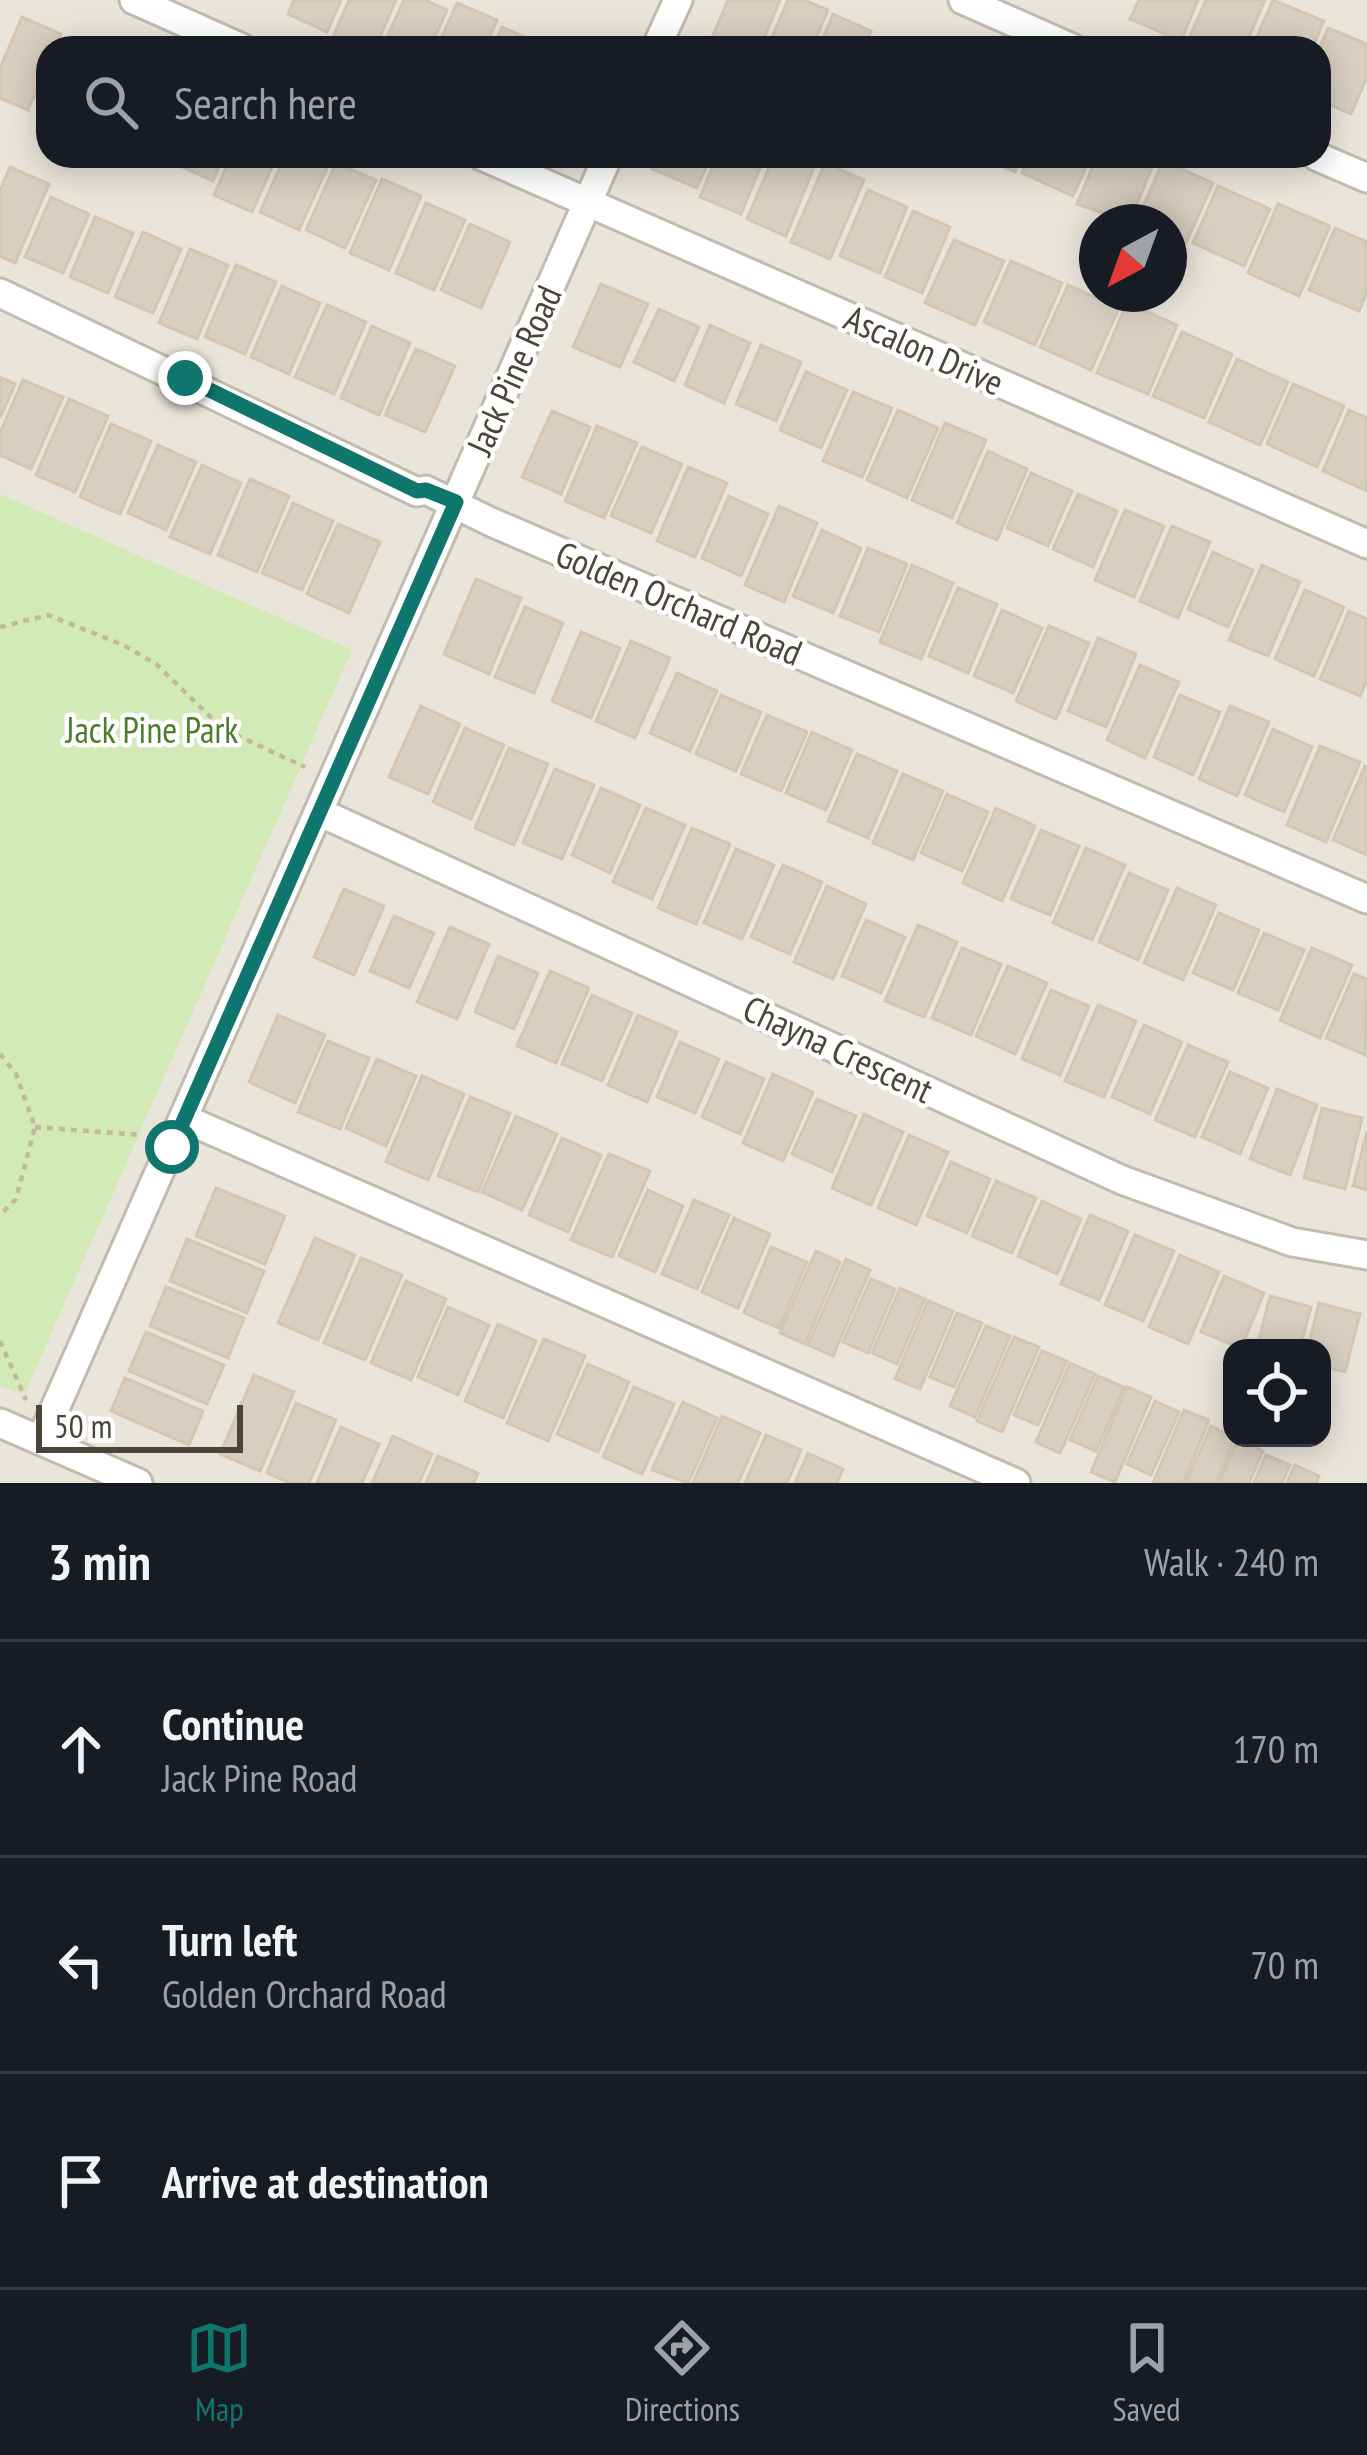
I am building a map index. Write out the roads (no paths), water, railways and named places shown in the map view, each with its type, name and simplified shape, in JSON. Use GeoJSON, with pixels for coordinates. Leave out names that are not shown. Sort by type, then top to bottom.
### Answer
{"type":"FeatureCollection","features":[{"type":"Feature","properties":{"kind":"street"},"geometry":{"type":"LineString","coordinates":[[134,0],[215,36]]}},
{"type":"Feature","properties":{"kind":"street"},"geometry":{"type":"LineString","coordinates":[[662,36],[678,0]]}},
{"type":"Feature","properties":{"kind":"street"},"geometry":{"type":"LineString","coordinates":[[963,0],[1045,36]]}},
{"type":"Feature","properties":{"kind":"street"},"geometry":{"type":"LineString","coordinates":[[1331,162],[1367,178]]}},
{"type":"Feature","properties":{"kind":"street","name":"Ascalon Drive"},"geometry":{"type":"LineString","coordinates":[[510,168],[1367,544]]}},
{"type":"Feature","properties":{"kind":"street","name":"Jack Pine Road"},"geometry":{"type":"LineString","coordinates":[[41,1440],[603,168]]}},
{"type":"Feature","properties":{"kind":"street","name":"Golden Orchard Road"},"geometry":{"type":"LineString","coordinates":[[0,293],[417,491],[456,502],[513,532],[1367,899]]}},
{"type":"Feature","properties":{"kind":"street","name":"Chayna Crescent"},"geometry":{"type":"LineString","coordinates":[[319,812],[1122,1180],[1292,1243],[1367,1255]]}},
{"type":"Feature","properties":{"kind":"street"},"geometry":{"type":"LineString","coordinates":[[185,1119],[1016,1483]]}},
{"type":"Feature","properties":{"kind":"street"},"geometry":{"type":"LineString","coordinates":[[0,1423],[138,1483]]}},
{"type":"Feature","properties":{"kind":"park label","name":"Jack Pine Park"},"geometry":{"type":"Point","coordinates":[152,730]}}]}
